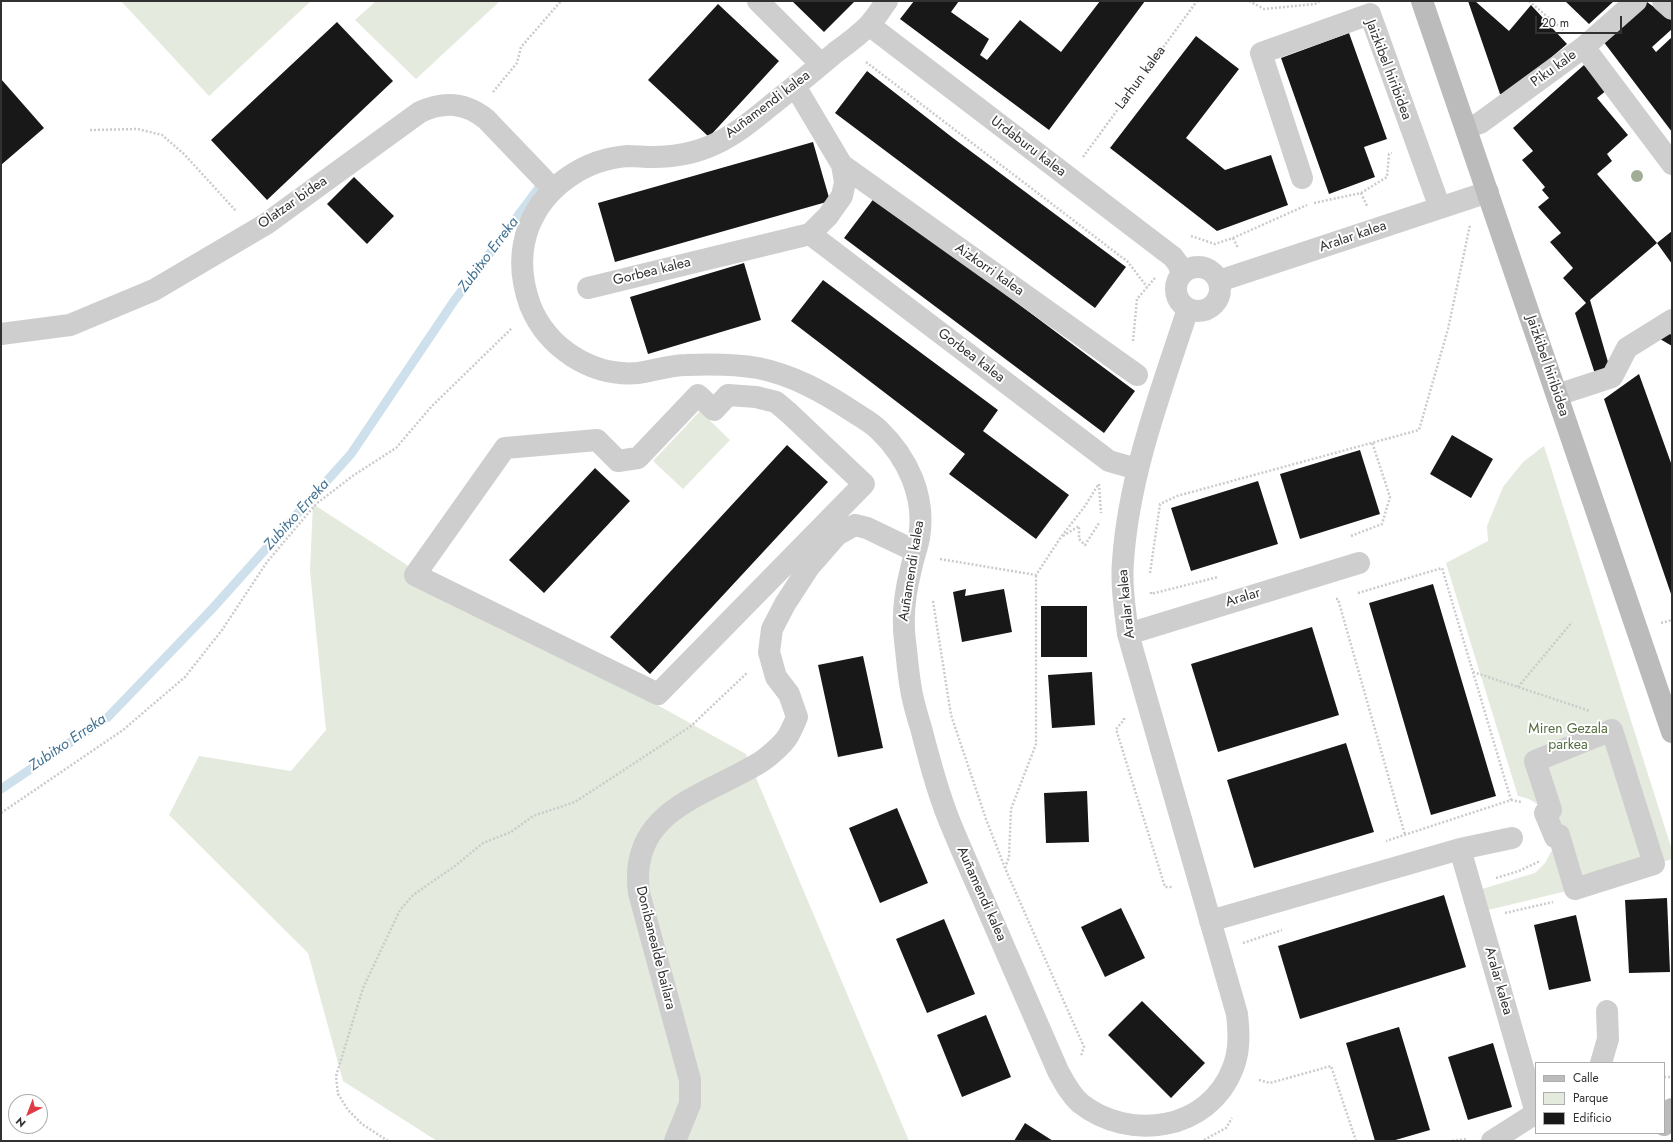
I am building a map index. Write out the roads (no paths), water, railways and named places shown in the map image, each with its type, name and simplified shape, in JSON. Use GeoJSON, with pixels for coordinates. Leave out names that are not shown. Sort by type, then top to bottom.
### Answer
{"type":"FeatureCollection","features":[{"type":"Feature","properties":{"kind":"street"},"geometry":{"type":"LineString","coordinates":[[758,1],[821,64]]}},
{"type":"Feature","properties":{"kind":"street","name":"Auñamendi kalea"},"geometry":{"type":"LineString","coordinates":[[887,1],[869,25],[746,125],[716,144],[677,155],[655,157],[615,157],[582,168],[564,180],[553,189],[536,210],[528,230],[523,250],[522,271],[525,292],[540,323],[557,345],[574,358],[593,367],[613,372],[635,373],[681,365],[734,365],[759,368],[783,375],[828,395],[875,426],[887,438],[908,468],[919,496],[921,517],[919,538],[915,551],[906,599],[903,629],[911,690],[928,755],[948,818],[1058,1071],[1067,1087],[1079,1102],[1094,1114],[1112,1122],[1130,1128],[1168,1126]]}},
{"type":"Feature","properties":{"kind":"street","name":"Jaizkibel hiribidea"},"geometry":{"type":"LineString","coordinates":[[1422,1],[1466,128],[1482,193],[1557,395],[1672,732]]}},
{"type":"Feature","properties":{"kind":"street","name":"Piku kale"},"geometry":{"type":"LineString","coordinates":[[1466,128],[1480,123],[1584,47],[1636,1]]}},
{"type":"Feature","properties":{"kind":"street"},"geometry":{"type":"LineString","coordinates":[[1663,1],[1672,9]]}},
{"type":"Feature","properties":{"kind":"street","name":"Jaizkibel hiribidea"},"geometry":{"type":"LineString","coordinates":[[1302,178],[1261,53],[1370,14],[1440,208]]}},
{"type":"Feature","properties":{"kind":"street","name":"Urdaburu kalea"},"geometry":{"type":"LineString","coordinates":[[869,25],[1173,257],[1179,265],[1181,274]]}},
{"type":"Feature","properties":{"kind":"street"},"geometry":{"type":"LineString","coordinates":[[1584,47],[1672,164]]}},
{"type":"Feature","properties":{"kind":"street"},"geometry":{"type":"LineString","coordinates":[[795,86],[842,165],[845,182],[842,196],[828,216],[810,234]]}},
{"type":"Feature","properties":{"kind":"street","name":"Olatzar bidea"},"geometry":{"type":"LineString","coordinates":[[1,334],[70,325],[154,290],[266,224],[420,112],[441,104],[465,106],[481,115],[553,189]]}},
{"type":"Feature","properties":{"kind":"street","name":"Aizkorri kalea"},"geometry":{"type":"LineString","coordinates":[[842,165],[1137,375]]}},
{"type":"Feature","properties":{"kind":"street","name":"Aralar kalea"},"geometry":{"type":"LineString","coordinates":[[1219,281],[1482,193]]}},
{"type":"Feature","properties":{"kind":"street","name":"Gorbea kalea"},"geometry":{"type":"LineString","coordinates":[[588,288],[810,234],[1109,461],[1137,469]]}},
{"type":"Feature","properties":{"kind":"street"},"geometry":{"type":"LineString","coordinates":[[1194,267],[1202,267],[1209,270],[1215,274],[1219,281],[1221,288],[1220,296],[1216,303],[1210,308],[1195,312],[1188,309],[1182,305],[1176,293],[1176,286],[1181,274],[1194,267]]}},
{"type":"Feature","properties":{"kind":"street","name":"Aralar kalea"},"geometry":{"type":"LineString","coordinates":[[1168,1126],[1191,1116],[1215,1098],[1225,1084],[1233,1068],[1238,1050],[1239,1031],[1237,1014],[1128,634],[1123,585],[1123,562],[1127,521],[1137,469],[1188,309]]}},
{"type":"Feature","properties":{"kind":"street"},"geometry":{"type":"LineString","coordinates":[[1557,395],[1612,377],[1627,348],[1672,320]]}},
{"type":"Feature","properties":{"kind":"street"},"geometry":{"type":"LineString","coordinates":[[698,395],[714,410],[728,395],[756,397],[776,402],[864,484],[658,694],[415,575],[505,448],[597,440],[618,461],[638,458],[698,395]]}},
{"type":"Feature","properties":{"kind":"street","name":"Donibanealde bailara"},"geometry":{"type":"LineString","coordinates":[[675,1141],[683,1126],[690,1104],[690,1080],[639,893],[637,878],[638,862],[642,847],[650,833],[660,821],[672,812],[720,782],[760,763],[786,740],[797,717],[790,694],[776,677],[769,652],[772,629],[785,604],[809,567],[837,535],[855,525],[868,528],[915,551]]}},
{"type":"Feature","properties":{"kind":"street","name":"Aralar"},"geometry":{"type":"LineString","coordinates":[[1128,634],[1358,563]]}},
{"type":"Feature","properties":{"kind":"street"},"geometry":{"type":"LineString","coordinates":[[1612,730],[1654,864],[1575,889],[1559,835],[1555,837],[1545,812],[1551,810],[1535,760],[1612,730]]}},
{"type":"Feature","properties":{"kind":"street"},"geometry":{"type":"LineString","coordinates":[[1210,922],[1460,849],[1512,838]]}},
{"type":"Feature","properties":{"kind":"street","name":"Aralar kalea"},"geometry":{"type":"LineString","coordinates":[[1460,849],[1535,1110]]}},
{"type":"Feature","properties":{"kind":"street"},"geometry":{"type":"LineString","coordinates":[[1601,1062],[1608,1039],[1607,1011]]}},
{"type":"Feature","properties":{"kind":"street"},"geometry":{"type":"LineString","coordinates":[[1665,1123],[1672,1109]]}},
{"type":"Feature","properties":{"kind":"street"},"geometry":{"type":"LineString","coordinates":[[1492,1141],[1535,1114]]}},
{"type":"Feature","properties":{"kind":"waterway","name":"Zubitxo Erreka"},"geometry":{"type":"LineString","coordinates":[[1,789],[108,717],[212,609],[351,454],[454,301],[538,189]]}},
{"type":"Feature","properties":{"kind":"park label","name":"Miren Gezala parkea"},"geometry":{"type":"Point","coordinates":[1568,738]}}]}
